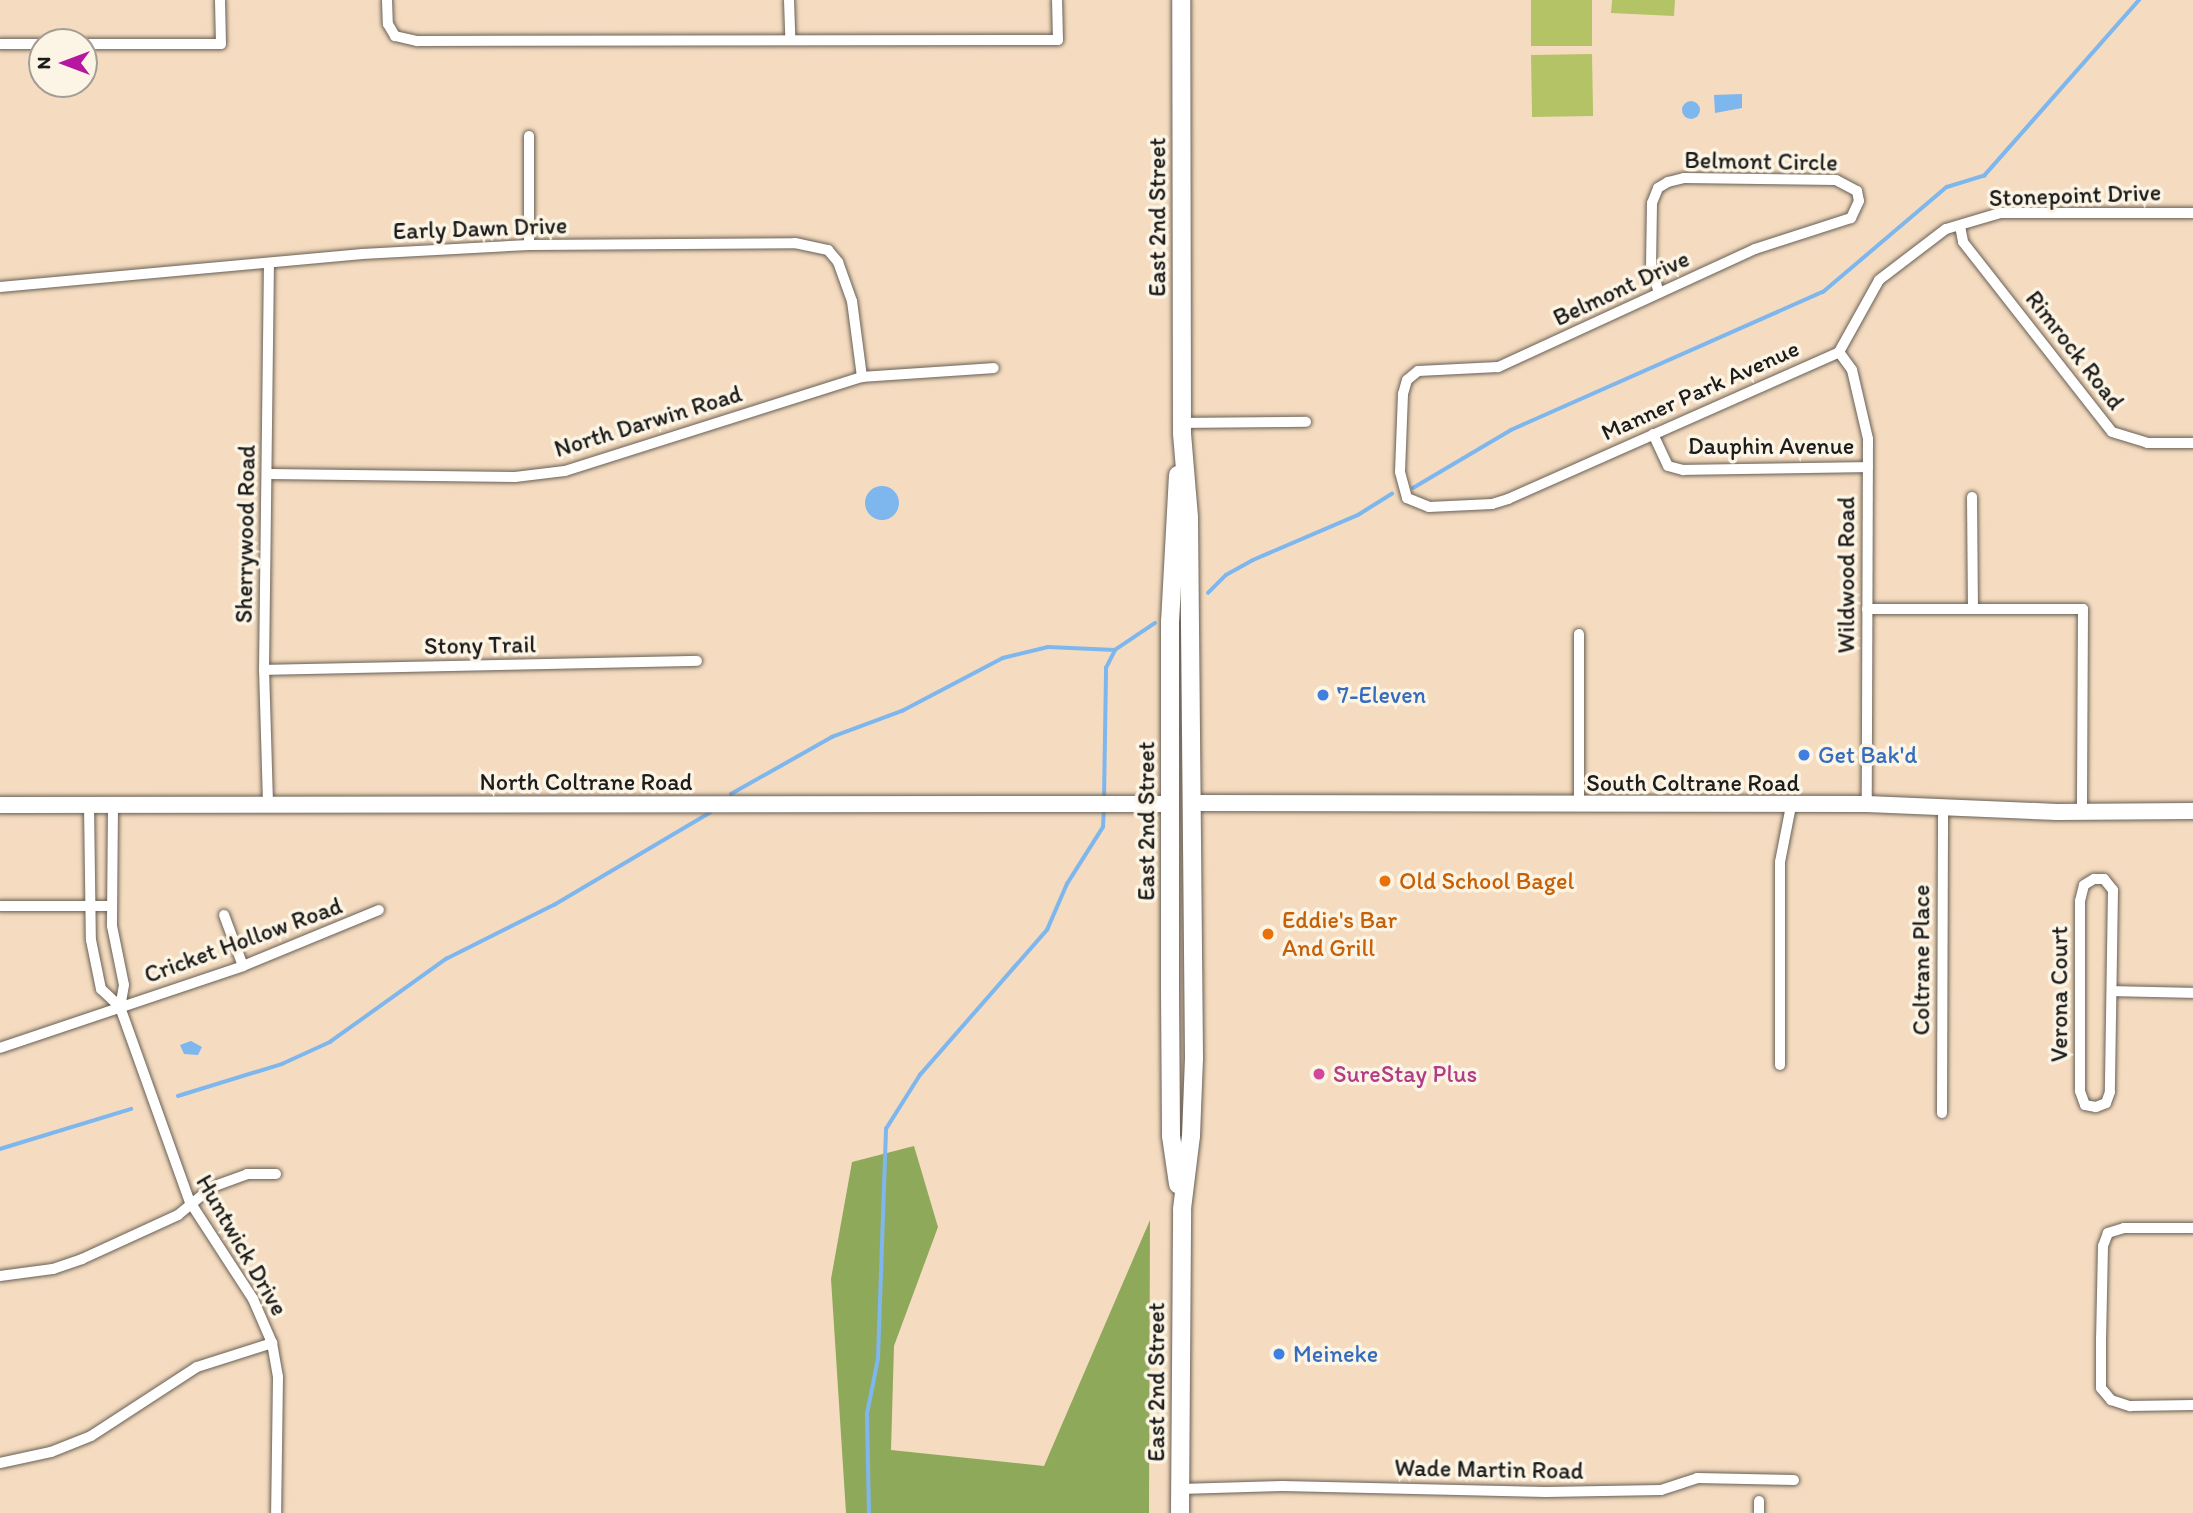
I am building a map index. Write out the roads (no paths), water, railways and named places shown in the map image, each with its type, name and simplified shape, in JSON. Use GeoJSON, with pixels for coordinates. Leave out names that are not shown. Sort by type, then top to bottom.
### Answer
{"type":"FeatureCollection","features":[{"type":"Feature","properties":{"kind":"main road","name":"East 2nd Street"},"geometry":{"type":"LineString","coordinates":[[1180,1513],[1182,1209],[1191,1136],[1194,1058],[1189,517],[1182,428],[1181,0]]}},
{"type":"Feature","properties":{"kind":"main road","name":"East 2nd Street"},"geometry":{"type":"LineString","coordinates":[[1182,428],[1173,529],[1170,989],[1171,1136],[1182,1209]]}},
{"type":"Feature","properties":{"kind":"main road"},"geometry":{"type":"LineString","coordinates":[[1171,804],[1192,803]]}},
{"type":"Feature","properties":{"kind":"main road"},"geometry":{"type":"LineString","coordinates":[[1170,989],[1185,1051],[1194,1058]]}},
{"type":"Feature","properties":{"kind":"street"},"geometry":{"type":"LineString","coordinates":[[98,44],[221,44],[220,0]]}},
{"type":"Feature","properties":{"kind":"street"},"geometry":{"type":"LineString","coordinates":[[387,0],[388,24],[402,40],[1058,40],[1057,0]]}},
{"type":"Feature","properties":{"kind":"street"},"geometry":{"type":"LineString","coordinates":[[789,0],[790,38]]}},
{"type":"Feature","properties":{"kind":"street"},"geometry":{"type":"LineString","coordinates":[[0,44],[28,44]]}},
{"type":"Feature","properties":{"kind":"street"},"geometry":{"type":"LineString","coordinates":[[529,136],[529,245]]}},
{"type":"Feature","properties":{"kind":"street","name":"Belmont Circle"},"geometry":{"type":"LineString","coordinates":[[1659,293],[1651,267],[1652,203],[1658,188],[1668,182],[1684,178],[1836,180],[1857,191],[1859,201],[1851,218]]}},
{"type":"Feature","properties":{"kind":"street","name":"Stonepoint Drive"},"geometry":{"type":"LineString","coordinates":[[1959,226],[2000,213],[2193,213]]}},
{"type":"Feature","properties":{"kind":"street","name":"Belmont Drive"},"geometry":{"type":"LineString","coordinates":[[1407,498],[1400,472],[1407,380],[1427,369],[1498,367],[1798,232],[1851,218]]}},
{"type":"Feature","properties":{"kind":"street"},"geometry":{"type":"LineString","coordinates":[[1839,352],[1878,280],[1931,236],[1959,226]]}},
{"type":"Feature","properties":{"kind":"street","name":"Rimrock Road"},"geometry":{"type":"LineString","coordinates":[[1959,226],[1964,242],[2112,432],[2147,443],[2193,443]]}},
{"type":"Feature","properties":{"kind":"street","name":"Early Dawn Drive"},"geometry":{"type":"LineString","coordinates":[[0,288],[269,266],[362,254],[529,245],[795,243],[828,250],[838,262],[852,301],[862,377]]}},
{"type":"Feature","properties":{"kind":"street","name":"Sherrywood Road"},"geometry":{"type":"LineString","coordinates":[[268,803],[264,670],[269,266]]}},
{"type":"Feature","properties":{"kind":"street","name":"Manner Park Avenue"},"geometry":{"type":"LineString","coordinates":[[1407,498],[1429,507],[1492,504],[1839,352]]}},
{"type":"Feature","properties":{"kind":"street","name":"Wildwood Road"},"geometry":{"type":"LineString","coordinates":[[1839,352],[1853,370],[1863,405],[1868,467],[1867,804]]}},
{"type":"Feature","properties":{"kind":"street","name":"North Darwin Road"},"geometry":{"type":"LineString","coordinates":[[268,474],[515,477],[565,471],[862,377],[994,368]]}},
{"type":"Feature","properties":{"kind":"street"},"geometry":{"type":"LineString","coordinates":[[1182,428],[1306,422]]}},
{"type":"Feature","properties":{"kind":"street","name":"Dauphin Avenue"},"geometry":{"type":"LineString","coordinates":[[1653,434],[1668,466],[1684,470],[1868,467]]}},
{"type":"Feature","properties":{"kind":"street"},"geometry":{"type":"LineString","coordinates":[[1972,497],[1973,609]]}},
{"type":"Feature","properties":{"kind":"street"},"geometry":{"type":"LineString","coordinates":[[1867,608],[2082,610],[2082,812]]}},
{"type":"Feature","properties":{"kind":"street"},"geometry":{"type":"LineString","coordinates":[[1579,634],[1579,806]]}},
{"type":"Feature","properties":{"kind":"street","name":"Stony Trail"},"geometry":{"type":"LineString","coordinates":[[264,670],[697,661]]}},
{"type":"Feature","properties":{"kind":"street","name":"South Coltrane Road"},"geometry":{"type":"LineString","coordinates":[[1192,803],[1579,806],[1867,804],[2082,812],[2193,811]]}},
{"type":"Feature","properties":{"kind":"street","name":"North Coltrane Road"},"geometry":{"type":"LineString","coordinates":[[0,805],[1171,804]]}},
{"type":"Feature","properties":{"kind":"street","name":"Huntwick Drive"},"geometry":{"type":"LineString","coordinates":[[89,805],[91,940],[102,989],[120,1007],[190,1202],[253,1299],[272,1343],[278,1377],[276,1513]]}},
{"type":"Feature","properties":{"kind":"street","name":"Huntwick Drive"},"geometry":{"type":"LineString","coordinates":[[113,806],[113,947],[124,985],[120,1007]]}},
{"type":"Feature","properties":{"kind":"street"},"geometry":{"type":"LineString","coordinates":[[1780,1065],[1780,862],[1791,806]]}},
{"type":"Feature","properties":{"kind":"street","name":"Coltrane Place"},"geometry":{"type":"LineString","coordinates":[[1942,808],[1942,1113]]}},
{"type":"Feature","properties":{"kind":"street","name":"Verona Court"},"geometry":{"type":"LineString","coordinates":[[2094,879],[2104,879],[2113,890],[2113,991],[2110,1092],[2103,1106],[2089,1107],[2080,1091],[2080,901],[2084,885],[2094,879]]}},
{"type":"Feature","properties":{"kind":"street"},"geometry":{"type":"LineString","coordinates":[[0,906],[112,905]]}},
{"type":"Feature","properties":{"kind":"street","name":"Cricket Hollow Road"},"geometry":{"type":"LineString","coordinates":[[0,1048],[243,966],[379,910]]}},
{"type":"Feature","properties":{"kind":"street"},"geometry":{"type":"LineString","coordinates":[[224,915],[243,966]]}},
{"type":"Feature","properties":{"kind":"street"},"geometry":{"type":"LineString","coordinates":[[2113,991],[2193,993]]}},
{"type":"Feature","properties":{"kind":"street"},"geometry":{"type":"LineString","coordinates":[[0,1276],[53,1269],[82,1259],[178,1215],[190,1202],[212,1187],[247,1174],[276,1174]]}},
{"type":"Feature","properties":{"kind":"street"},"geometry":{"type":"LineString","coordinates":[[2193,1228],[2124,1228],[2108,1233],[2103,1246],[2101,1388],[2111,1400],[2130,1406],[2193,1405]]}},
{"type":"Feature","properties":{"kind":"street"},"geometry":{"type":"LineString","coordinates":[[0,1463],[51,1452],[91,1436],[197,1367],[272,1343]]}},
{"type":"Feature","properties":{"kind":"street","name":"Wade Martin Road"},"geometry":{"type":"LineString","coordinates":[[1180,1489],[1282,1486],[1546,1492],[1661,1490],[1697,1478],[1794,1480]]}},
{"type":"Feature","properties":{"kind":"street"},"geometry":{"type":"LineString","coordinates":[[1759,1501],[1759,1513]]}},
{"type":"Feature","properties":{"kind":"water"},"geometry":{"type":"Polygon","coordinates":[[[1742,94],[1742,108],[1715,113],[1714,95],[1742,94]]]}},
{"type":"Feature","properties":{"kind":"water"},"geometry":{"type":"Polygon","coordinates":[[[1691,101],[1699,106],[1700,110],[1695,118],[1691,119],[1683,114],[1682,110],[1687,102],[1691,101]]]}},
{"type":"Feature","properties":{"kind":"water"},"geometry":{"type":"Polygon","coordinates":[[[882,486],[894,491],[899,503],[894,515],[882,520],[870,515],[865,503],[870,491],[882,486]]]}},
{"type":"Feature","properties":{"kind":"water"},"geometry":{"type":"Polygon","coordinates":[[[191,1041],[202,1047],[198,1055],[184,1054],[180,1045],[191,1041]]]}},
{"type":"Feature","properties":{"kind":"waterway"},"geometry":{"type":"LineString","coordinates":[[1413,488],[1511,430],[1823,292],[1947,187],[1984,176],[2139,0]]}},
{"type":"Feature","properties":{"kind":"waterway"},"geometry":{"type":"LineString","coordinates":[[1208,593],[1226,575],[1253,560],[1358,515],[1392,494]]}},
{"type":"Feature","properties":{"kind":"waterway"},"geometry":{"type":"LineString","coordinates":[[1104,800],[1106,668],[1115,650],[1155,623]]}},
{"type":"Feature","properties":{"kind":"waterway"},"geometry":{"type":"LineString","coordinates":[[731,794],[832,737],[902,711],[1003,658],[1048,647],[1115,650]]}},
{"type":"Feature","properties":{"kind":"waterway"},"geometry":{"type":"LineString","coordinates":[[869,1513],[867,1414],[878,1359],[886,1129],[920,1075],[1047,930],[1067,884],[1103,827],[1104,808]]}},
{"type":"Feature","properties":{"kind":"waterway"},"geometry":{"type":"LineString","coordinates":[[178,1096],[282,1064],[330,1042],[446,959],[554,905],[711,812]]}},
{"type":"Feature","properties":{"kind":"waterway"},"geometry":{"type":"LineString","coordinates":[[0,1149],[131,1109]]}},
{"type":"Feature","properties":{"kind":"place","name":"7-Eleven"},"geometry":{"type":"Point","coordinates":[1323,695]}},
{"type":"Feature","properties":{"kind":"place","name":"Get Bak'd"},"geometry":{"type":"Point","coordinates":[1804,755]}},
{"type":"Feature","properties":{"kind":"place","name":"Old School Bagel"},"geometry":{"type":"Point","coordinates":[1385,881]}},
{"type":"Feature","properties":{"kind":"place","name":"Eddie's Bar And Grill"},"geometry":{"type":"Point","coordinates":[1268,934]}},
{"type":"Feature","properties":{"kind":"place","name":"SureStay Plus"},"geometry":{"type":"Point","coordinates":[1319,1074]}},
{"type":"Feature","properties":{"kind":"place","name":"Meineke"},"geometry":{"type":"Point","coordinates":[1279,1354]}}]}
